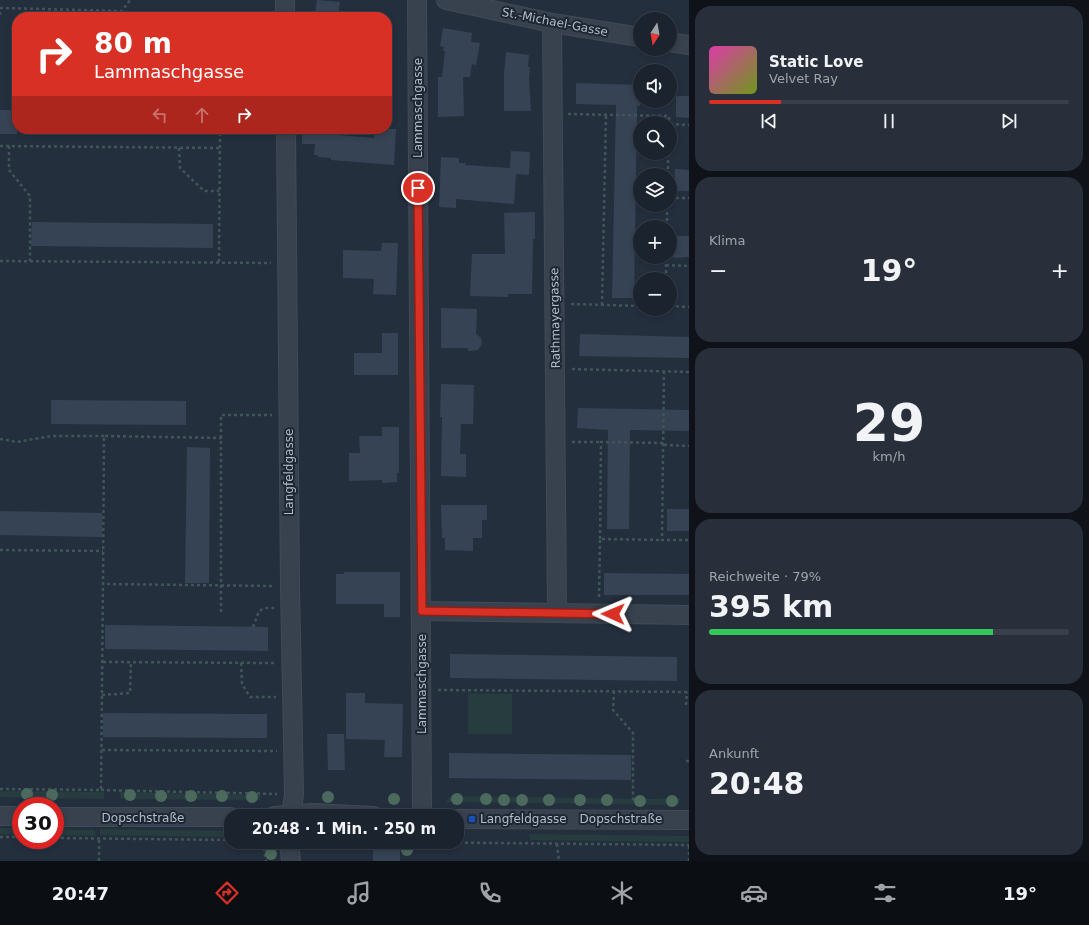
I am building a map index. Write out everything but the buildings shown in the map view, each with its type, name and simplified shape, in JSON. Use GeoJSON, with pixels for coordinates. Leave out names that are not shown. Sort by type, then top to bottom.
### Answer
{"type":"FeatureCollection","features":[{"type":"Feature","properties":{"kind":"street"},"geometry":{"type":"LineString","coordinates":[[285,0],[285,12]]}},
{"type":"Feature","properties":{"kind":"street","name":"Lammaschgasse"},"geometry":{"type":"LineString","coordinates":[[417,0],[422,611],[422,809]]}},
{"type":"Feature","properties":{"kind":"street","name":"St.-Michael-Gasse"},"geometry":{"type":"LineString","coordinates":[[446,0],[552,23],[633,36]]}},
{"type":"Feature","properties":{"kind":"street","name":"Rathmayergasse"},"geometry":{"type":"LineString","coordinates":[[552,23],[557,613]]}},
{"type":"Feature","properties":{"kind":"street"},"geometry":{"type":"LineString","coordinates":[[677,43],[689,45]]}},
{"type":"Feature","properties":{"kind":"street","name":"Langfeldgasse"},"geometry":{"type":"LineString","coordinates":[[286,134],[290,586],[294,794],[288,809]]}},
{"type":"Feature","properties":{"kind":"street"},"geometry":{"type":"LineString","coordinates":[[422,611],[689,616]]}},
{"type":"Feature","properties":{"kind":"street"},"geometry":{"type":"LineString","coordinates":[[0,816],[12,816]]}},
{"type":"Feature","properties":{"kind":"street","name":"Dopschstraße"},"geometry":{"type":"LineString","coordinates":[[64,817],[224,817]]}},
{"type":"Feature","properties":{"kind":"street","name":"Dopschstraße"},"geometry":{"type":"LineString","coordinates":[[464,819],[689,820]]}},
{"type":"Feature","properties":{"kind":"street"},"geometry":{"type":"LineString","coordinates":[[290,849],[291,861]]}},
{"type":"Feature","properties":{"kind":"path"},"geometry":{"type":"LineString","coordinates":[[0,15],[0,8],[122,11],[130,0]]}},
{"type":"Feature","properties":{"kind":"path"},"geometry":{"type":"LineString","coordinates":[[553,113],[669,116]]}},
{"type":"Feature","properties":{"kind":"path"},"geometry":{"type":"LineString","coordinates":[[602,304],[606,114]]}},
{"type":"Feature","properties":{"kind":"path"},"geometry":{"type":"LineString","coordinates":[[677,124],[689,125]]}},
{"type":"Feature","properties":{"kind":"path"},"geometry":{"type":"LineString","coordinates":[[219,263],[220,134]]}},
{"type":"Feature","properties":{"kind":"path"},"geometry":{"type":"LineString","coordinates":[[0,146],[220,148]]}},
{"type":"Feature","properties":{"kind":"path"},"geometry":{"type":"LineString","coordinates":[[9,146],[9,170],[30,196],[30,261]]}},
{"type":"Feature","properties":{"kind":"path"},"geometry":{"type":"LineString","coordinates":[[179,148],[180,168],[204,191],[219,192]]}},
{"type":"Feature","properties":{"kind":"path"},"geometry":{"type":"LineString","coordinates":[[677,198],[689,198]]}},
{"type":"Feature","properties":{"kind":"path"},"geometry":{"type":"LineString","coordinates":[[0,261],[287,263]]}},
{"type":"Feature","properties":{"kind":"path"},"geometry":{"type":"LineString","coordinates":[[666,272],[666,265],[689,266]]}},
{"type":"Feature","properties":{"kind":"path"},"geometry":{"type":"LineString","coordinates":[[555,303],[633,306]]}},
{"type":"Feature","properties":{"kind":"path"},"geometry":{"type":"LineString","coordinates":[[677,306],[689,307]]}},
{"type":"Feature","properties":{"kind":"path"},"geometry":{"type":"LineString","coordinates":[[555,368],[689,372]]}},
{"type":"Feature","properties":{"kind":"path"},"geometry":{"type":"LineString","coordinates":[[662,540],[664,371]]}},
{"type":"Feature","properties":{"kind":"path"},"geometry":{"type":"LineString","coordinates":[[221,612],[222,415],[289,415]]}},
{"type":"Feature","properties":{"kind":"path"},"geometry":{"type":"LineString","coordinates":[[0,439],[17,442],[51,436],[222,438]]}},
{"type":"Feature","properties":{"kind":"path"},"geometry":{"type":"LineString","coordinates":[[101,790],[104,436]]}},
{"type":"Feature","properties":{"kind":"path"},"geometry":{"type":"LineString","coordinates":[[556,442],[601,442],[689,446]]}},
{"type":"Feature","properties":{"kind":"path"},"geometry":{"type":"LineString","coordinates":[[598,614],[601,442]]}},
{"type":"Feature","properties":{"kind":"path"},"geometry":{"type":"LineString","coordinates":[[600,539],[689,540]]}},
{"type":"Feature","properties":{"kind":"path"},"geometry":{"type":"LineString","coordinates":[[0,550],[104,551]]}},
{"type":"Feature","properties":{"kind":"path"},"geometry":{"type":"LineString","coordinates":[[103,584],[290,586]]}},
{"type":"Feature","properties":{"kind":"path"},"geometry":{"type":"LineString","coordinates":[[253,627],[259,611],[265,608],[291,607]]}},
{"type":"Feature","properties":{"kind":"path"},"geometry":{"type":"LineString","coordinates":[[102,662],[292,663]]}},
{"type":"Feature","properties":{"kind":"path"},"geometry":{"type":"LineString","coordinates":[[102,696],[130,693],[130,662]]}},
{"type":"Feature","properties":{"kind":"path"},"geometry":{"type":"LineString","coordinates":[[241,662],[242,684],[250,697],[292,696]]}},
{"type":"Feature","properties":{"kind":"path"},"geometry":{"type":"LineString","coordinates":[[422,690],[688,692],[686,705]]}},
{"type":"Feature","properties":{"kind":"path"},"geometry":{"type":"LineString","coordinates":[[614,691],[613,710],[633,733],[633,819]]}},
{"type":"Feature","properties":{"kind":"path"},"geometry":{"type":"LineString","coordinates":[[102,750],[293,751]]}},
{"type":"Feature","properties":{"kind":"path"},"geometry":{"type":"LineString","coordinates":[[0,789],[294,794]]}},
{"type":"Feature","properties":{"kind":"path"},"geometry":{"type":"LineString","coordinates":[[0,837],[12,838]]}},
{"type":"Feature","properties":{"kind":"path"},"geometry":{"type":"LineString","coordinates":[[64,838],[224,840]]}},
{"type":"Feature","properties":{"kind":"path"},"geometry":{"type":"LineString","coordinates":[[99,838],[99,861]]}},
{"type":"Feature","properties":{"kind":"path"},"geometry":{"type":"LineString","coordinates":[[464,843],[689,845],[689,861]]}},
{"type":"Feature","properties":{"kind":"path"},"geometry":{"type":"LineString","coordinates":[[557,844],[559,861]]}},
{"type":"Feature","properties":{"kind":"path"},"geometry":{"type":"LineString","coordinates":[[264,849],[266,861]]}},
{"type":"Feature","properties":{"kind":"green space"},"geometry":{"type":"Polygon","coordinates":[[[468,693],[512,694],[512,734],[468,734],[468,693]]]}},
{"type":"Feature","properties":{"kind":"green space"},"geometry":{"type":"Polygon","coordinates":[[[0,791],[104,792],[104,799],[64,798],[64,797],[0,797],[0,791]]]}},
{"type":"Feature","properties":{"kind":"green space"},"geometry":{"type":"Polygon","coordinates":[[[120,792],[261,795],[260,800],[121,799],[120,792]]]}},
{"type":"Feature","properties":{"kind":"green space"},"geometry":{"type":"Polygon","coordinates":[[[451,796],[649,799],[680,798],[679,805],[447,802],[447,799],[451,796]]]}},
{"type":"Feature","properties":{"kind":"green space"},"geometry":{"type":"Polygon","coordinates":[[[0,828],[12,828],[12,835],[0,834],[0,828]]]}},
{"type":"Feature","properties":{"kind":"green space"},"geometry":{"type":"Polygon","coordinates":[[[64,829],[95,830],[95,836],[64,835],[64,829]]]}},
{"type":"Feature","properties":{"kind":"green space"},"geometry":{"type":"Polygon","coordinates":[[[100,829],[224,831],[224,837],[100,835],[100,829]]]}},
{"type":"Feature","properties":{"kind":"green space"},"geometry":{"type":"Polygon","coordinates":[[[529,834],[689,836],[689,842],[530,840],[529,834]]]}},
{"type":"Feature","properties":{"kind":"place","name":"Langfeldgasse"},"geometry":{"type":"Point","coordinates":[472,819]}},
{"type":"Feature","properties":{"kind":"route"},"geometry":{"type":"LineString","coordinates":[[418,188],[422,611],[613,614]]}}]}
